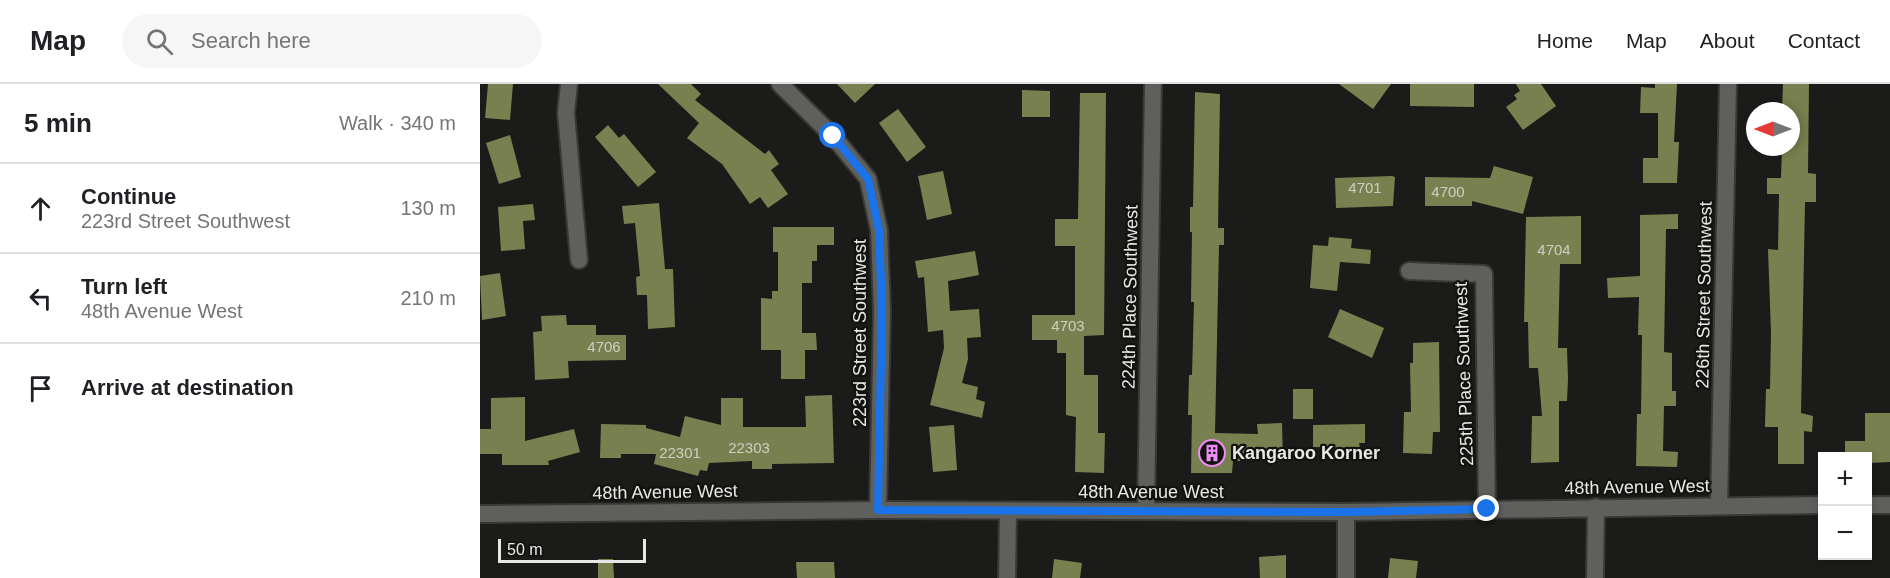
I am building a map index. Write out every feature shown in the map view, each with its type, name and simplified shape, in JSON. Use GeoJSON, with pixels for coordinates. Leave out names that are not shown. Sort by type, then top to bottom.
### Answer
{"type":"FeatureCollection","features":[{"type":"Feature","properties":{"kind":"street"},"geometry":{"type":"LineString","coordinates":[[569,84],[566,113],[579,260]]}},
{"type":"Feature","properties":{"kind":"street","name":"223rd Street Southwest"},"geometry":{"type":"LineString","coordinates":[[780,84],[833,136],[868,179],[879,230],[882,299],[878,510]]}},
{"type":"Feature","properties":{"kind":"street","name":"224th Place Southwest"},"geometry":{"type":"LineString","coordinates":[[1146,511],[1153,84]]}},
{"type":"Feature","properties":{"kind":"street","name":"226th Street Southwest"},"geometry":{"type":"LineString","coordinates":[[1719,506],[1728,84]]}},
{"type":"Feature","properties":{"kind":"street","name":"225th Place Southwest"},"geometry":{"type":"LineString","coordinates":[[1409,271],[1484,274],[1487,509]]}},
{"type":"Feature","properties":{"kind":"street"},"geometry":{"type":"LineString","coordinates":[[1872,505],[1890,505]]}},
{"type":"Feature","properties":{"kind":"street","name":"48th Avenue West"},"geometry":{"type":"LineString","coordinates":[[480,514],[878,510],[1346,512],[1596,507],[1818,506]]}},
{"type":"Feature","properties":{"kind":"street"},"geometry":{"type":"LineString","coordinates":[[1595,578],[1596,507]]}},
{"type":"Feature","properties":{"kind":"street"},"geometry":{"type":"LineString","coordinates":[[1007,578],[1008,512]]}},
{"type":"Feature","properties":{"kind":"street"},"geometry":{"type":"LineString","coordinates":[[1346,512],[1346,578]]}},
{"type":"Feature","properties":{"kind":"building"},"geometry":{"type":"Polygon","coordinates":[[[488,84],[513,84],[510,120],[485,118],[488,84]]]}},
{"type":"Feature","properties":{"kind":"building"},"geometry":{"type":"Polygon","coordinates":[[[658,84],[691,84],[701,94],[695,100],[765,154],[769,150],[779,164],[771,170],[788,194],[768,208],[760,197],[750,204],[722,164],[687,138],[699,123],[658,84]]]}},
{"type":"Feature","properties":{"kind":"building"},"geometry":{"type":"Polygon","coordinates":[[[837,84],[875,84],[855,103],[837,84]]]}},
{"type":"Feature","properties":{"kind":"building"},"geometry":{"type":"Polygon","coordinates":[[[1339,84],[1391,84],[1373,109],[1339,84]]]}},
{"type":"Feature","properties":{"kind":"building"},"geometry":{"type":"Polygon","coordinates":[[[1410,84],[1474,84],[1474,107],[1410,106],[1410,84]]]}},
{"type":"Feature","properties":{"kind":"building"},"geometry":{"type":"Polygon","coordinates":[[[1516,84],[1541,84],[1556,106],[1523,130],[1506,107],[1517,99],[1514,95],[1520,91],[1516,84]]]}},
{"type":"Feature","properties":{"kind":"building"},"geometry":{"type":"Polygon","coordinates":[[[1655,84],[1677,84],[1674,142],[1679,142],[1677,183],[1643,183],[1643,158],[1658,158],[1658,113],[1640,113],[1641,87],[1655,88],[1655,84]]]}},
{"type":"Feature","properties":{"kind":"building"},"geometry":{"type":"Polygon","coordinates":[[[1783,84],[1809,84],[1808,173],[1816,174],[1816,202],[1805,202],[1801,413],[1813,416],[1812,432],[1804,431],[1804,464],[1778,464],[1778,427],[1765,427],[1766,389],[1770,389],[1771,333],[1768,249],[1778,250],[1779,194],[1767,194],[1767,178],[1781,178],[1782,156],[1800,156],[1800,102],[1782,102],[1783,84]]]}},
{"type":"Feature","properties":{"kind":"building"},"geometry":{"type":"Polygon","coordinates":[[[1022,90],[1050,91],[1050,117],[1022,117],[1022,90]]]}},
{"type":"Feature","properties":{"kind":"building"},"geometry":{"type":"Polygon","coordinates":[[[1195,92],[1220,94],[1218,228],[1224,228],[1224,245],[1219,245],[1215,433],[1258,434],[1257,424],[1282,423],[1283,461],[1233,461],[1232,473],[1191,473],[1192,415],[1188,415],[1189,375],[1192,375],[1194,302],[1191,302],[1190,207],[1193,207],[1195,92]]]}},
{"type":"Feature","properties":{"kind":"building"},"geometry":{"type":"Polygon","coordinates":[[[1080,93],[1106,93],[1104,335],[1084,336],[1084,375],[1098,375],[1098,433],[1105,433],[1104,473],[1075,472],[1076,417],[1066,415],[1066,353],[1057,353],[1057,340],[1032,340],[1032,315],[1075,315],[1075,246],[1055,246],[1055,219],[1078,219],[1080,93]]]}},
{"type":"Feature","properties":{"kind":"building"},"geometry":{"type":"Polygon","coordinates":[[[898,109],[926,147],[907,162],[879,123],[898,109]]]}},
{"type":"Feature","properties":{"kind":"building"},"geometry":{"type":"Polygon","coordinates":[[[608,125],[619,138],[624,134],[656,172],[638,187],[595,137],[608,125]]]}},
{"type":"Feature","properties":{"kind":"building"},"geometry":{"type":"Polygon","coordinates":[[[510,135],[521,177],[499,184],[486,143],[510,135]]]}},
{"type":"Feature","properties":{"kind":"building"},"geometry":{"type":"Polygon","coordinates":[[[1494,166],[1533,177],[1523,214],[1472,201],[1472,206],[1425,206],[1425,177],[1490,178],[1494,166]]]}},
{"type":"Feature","properties":{"kind":"building"},"geometry":{"type":"Polygon","coordinates":[[[943,171],[952,214],[927,220],[918,176],[943,171]]]}},
{"type":"Feature","properties":{"kind":"building"},"geometry":{"type":"Polygon","coordinates":[[[1395,177],[1393,206],[1336,208],[1335,178],[1395,177]]]}},
{"type":"Feature","properties":{"kind":"building"},"geometry":{"type":"Polygon","coordinates":[[[659,203],[665,269],[673,269],[675,327],[648,329],[647,295],[637,295],[636,277],[640,276],[635,223],[624,224],[622,206],[659,203]]]}},
{"type":"Feature","properties":{"kind":"building"},"geometry":{"type":"Polygon","coordinates":[[[533,204],[535,220],[523,221],[525,249],[501,251],[498,207],[533,204]]]}},
{"type":"Feature","properties":{"kind":"building"},"geometry":{"type":"Polygon","coordinates":[[[1678,214],[1678,229],[1666,229],[1664,352],[1672,353],[1672,391],[1676,391],[1676,406],[1664,406],[1663,451],[1678,452],[1677,467],[1636,466],[1637,414],[1641,414],[1642,335],[1638,335],[1639,297],[1608,298],[1607,278],[1640,276],[1640,215],[1678,214]]]}},
{"type":"Feature","properties":{"kind":"building"},"geometry":{"type":"Polygon","coordinates":[[[1581,216],[1581,264],[1560,264],[1558,348],[1567,348],[1568,379],[1567,401],[1559,401],[1559,462],[1531,463],[1532,416],[1542,416],[1538,368],[1529,368],[1528,322],[1524,322],[1526,217],[1581,216]]]}},
{"type":"Feature","properties":{"kind":"building"},"geometry":{"type":"Polygon","coordinates":[[[773,227],[834,227],[834,245],[817,245],[817,261],[812,261],[812,283],[802,283],[802,333],[816,333],[817,350],[805,350],[805,379],[781,379],[781,350],[761,350],[761,298],[772,299],[772,291],[778,291],[778,252],[773,252],[773,227]]]}},
{"type":"Feature","properties":{"kind":"building"},"geometry":{"type":"Polygon","coordinates":[[[1329,237],[1352,239],[1351,248],[1371,250],[1370,264],[1340,262],[1337,291],[1310,288],[1313,245],[1328,246],[1329,237]]]}},
{"type":"Feature","properties":{"kind":"building"},"geometry":{"type":"Polygon","coordinates":[[[975,251],[979,275],[948,281],[950,311],[979,309],[981,337],[967,338],[968,359],[962,383],[978,387],[976,399],[985,402],[982,418],[930,405],[944,348],[943,330],[928,332],[924,277],[918,278],[915,261],[975,251]]]}},
{"type":"Feature","properties":{"kind":"building"},"geometry":{"type":"Polygon","coordinates":[[[500,273],[506,316],[482,320],[480,276],[500,273]]]}},
{"type":"Feature","properties":{"kind":"building"},"geometry":{"type":"Polygon","coordinates":[[[1340,309],[1384,328],[1372,358],[1328,337],[1340,309]]]}},
{"type":"Feature","properties":{"kind":"building"},"geometry":{"type":"Polygon","coordinates":[[[566,315],[567,325],[596,325],[596,335],[626,335],[626,360],[568,361],[569,378],[535,380],[533,332],[542,331],[541,316],[566,315]]]}},
{"type":"Feature","properties":{"kind":"building"},"geometry":{"type":"Polygon","coordinates":[[[1439,342],[1440,432],[1433,432],[1432,454],[1403,453],[1404,412],[1411,412],[1410,363],[1413,363],[1413,343],[1439,342]]]}},
{"type":"Feature","properties":{"kind":"building"},"geometry":{"type":"Polygon","coordinates":[[[1293,389],[1313,389],[1313,419],[1293,419],[1293,389]]]}},
{"type":"Feature","properties":{"kind":"building"},"geometry":{"type":"Polygon","coordinates":[[[832,395],[834,463],[772,464],[772,469],[752,469],[752,461],[709,463],[707,471],[700,470],[698,476],[654,464],[656,454],[621,454],[621,458],[600,458],[601,424],[646,425],[646,428],[680,437],[685,416],[721,425],[721,398],[743,398],[743,427],[806,427],[805,396],[832,395]]]}},
{"type":"Feature","properties":{"kind":"building"},"geometry":{"type":"Polygon","coordinates":[[[525,397],[525,441],[574,429],[580,452],[548,461],[549,465],[502,465],[502,454],[480,454],[480,429],[491,429],[491,398],[525,397]]]}},
{"type":"Feature","properties":{"kind":"building"},"geometry":{"type":"Polygon","coordinates":[[[1865,413],[1890,413],[1890,462],[1872,463],[1872,452],[1845,452],[1845,441],[1865,441],[1865,413]]]}},
{"type":"Feature","properties":{"kind":"building"},"geometry":{"type":"Polygon","coordinates":[[[1365,424],[1365,443],[1359,443],[1360,448],[1313,447],[1313,425],[1365,424]]]}},
{"type":"Feature","properties":{"kind":"building"},"geometry":{"type":"Polygon","coordinates":[[[954,425],[957,470],[933,472],[929,427],[954,425]]]}},
{"type":"Feature","properties":{"kind":"building"},"geometry":{"type":"Polygon","coordinates":[[[1286,555],[1286,578],[1260,578],[1259,557],[1286,555]]]}},
{"type":"Feature","properties":{"kind":"building"},"geometry":{"type":"Polygon","coordinates":[[[1390,558],[1418,561],[1416,578],[1388,578],[1390,558]]]}},
{"type":"Feature","properties":{"kind":"building"},"geometry":{"type":"Polygon","coordinates":[[[598,559],[613,559],[614,578],[598,578],[598,559]]]}},
{"type":"Feature","properties":{"kind":"building"},"geometry":{"type":"Polygon","coordinates":[[[1054,559],[1082,563],[1080,578],[1052,578],[1054,559]]]}},
{"type":"Feature","properties":{"kind":"building"},"geometry":{"type":"Polygon","coordinates":[[[796,562],[834,562],[835,578],[797,578],[796,562]]]}},
{"type":"Feature","properties":{"kind":"place","name":"Kangaroo Korner"},"geometry":{"type":"Point","coordinates":[1212,453]}},
{"type":"Feature","properties":{"kind":"route"},"geometry":{"type":"LineString","coordinates":[[833,136],[868,179],[879,230],[882,311],[878,510],[1346,512],[1487,509]]}}]}
